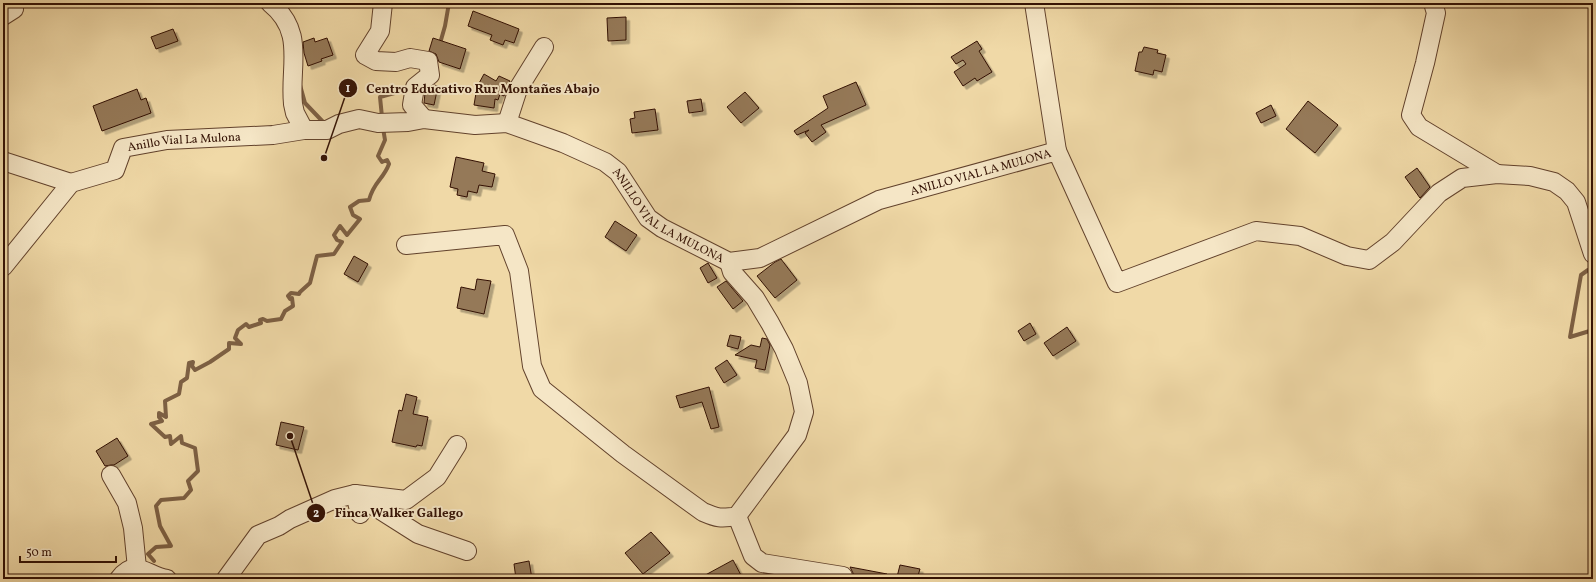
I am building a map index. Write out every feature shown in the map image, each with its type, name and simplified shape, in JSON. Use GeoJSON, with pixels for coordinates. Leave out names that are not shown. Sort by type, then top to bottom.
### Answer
{"type":"FeatureCollection","features":[{"type":"Feature","properties":{"kind":"street"},"geometry":{"type":"LineString","coordinates":[[270,3],[281,12],[291,34],[294,50],[293,104],[295,113],[304,130]]}},
{"type":"Feature","properties":{"kind":"street"},"geometry":{"type":"LineString","coordinates":[[383,3],[380,31],[365,55],[376,61],[396,62],[410,58],[428,61],[430,74],[415,87],[412,105],[424,119]]}},
{"type":"Feature","properties":{"kind":"street"},"geometry":{"type":"LineString","coordinates":[[1034,3],[1057,151]]}},
{"type":"Feature","properties":{"kind":"street"},"geometry":{"type":"LineString","coordinates":[[1433,3],[1436,13],[1425,63],[1411,115],[1419,127],[1497,174]]}},
{"type":"Feature","properties":{"kind":"street"},"geometry":{"type":"LineString","coordinates":[[507,123],[518,89],[544,47]]}},
{"type":"Feature","properties":{"kind":"street","name":"ANILLO VIAL LA MULONA"},"geometry":{"type":"LineString","coordinates":[[333,127],[359,119],[378,123],[408,122],[424,119],[475,125],[507,123],[563,143],[605,162],[618,172],[648,218],[662,228],[730,267],[760,258],[879,200],[1057,151],[1117,283],[1256,231],[1300,236],[1347,256],[1369,260],[1393,242],[1438,193],[1462,178],[1497,174],[1530,176],[1554,182],[1567,191],[1576,202],[1593,254]]}},
{"type":"Feature","properties":{"kind":"street","name":"Anillo Vial La Mulona"},"geometry":{"type":"LineString","coordinates":[[71,183],[115,170],[123,148],[167,140],[273,135],[333,127]]}},
{"type":"Feature","properties":{"kind":"street"},"geometry":{"type":"LineString","coordinates":[[3,161],[71,183],[3,267]]}},
{"type":"Feature","properties":{"kind":"street"},"geometry":{"type":"LineString","coordinates":[[406,245],[505,235],[519,271],[532,366],[542,389],[623,454],[703,512],[716,518],[737,516],[797,435],[804,412],[798,383],[784,349],[770,323],[754,298],[730,267],[671,246]]}},
{"type":"Feature","properties":{"kind":"street"},"geometry":{"type":"LineString","coordinates":[[226,579],[258,535],[335,498],[355,494],[406,500],[437,477],[457,445]]}},
{"type":"Feature","properties":{"kind":"street"},"geometry":{"type":"LineString","coordinates":[[111,475],[127,503],[137,568]]}},
{"type":"Feature","properties":{"kind":"street"},"geometry":{"type":"LineString","coordinates":[[355,494],[360,514]]}},
{"type":"Feature","properties":{"kind":"street"},"geometry":{"type":"LineString","coordinates":[[355,494],[418,534],[467,551]]}},
{"type":"Feature","properties":{"kind":"street"},"geometry":{"type":"LineString","coordinates":[[737,516],[753,556],[762,563],[843,576]]}},
{"type":"Feature","properties":{"kind":"street"},"geometry":{"type":"LineString","coordinates":[[119,579],[125,572],[137,568],[167,579]]}},
{"type":"Feature","properties":{"kind":"building"},"geometry":{"type":"Polygon","coordinates":[[[473,11],[519,29],[514,43],[505,40],[503,45],[490,40],[492,35],[468,26],[473,11]]]}},
{"type":"Feature","properties":{"kind":"building"},"geometry":{"type":"Polygon","coordinates":[[[626,17],[626,40],[608,41],[607,18],[626,17]]]}},
{"type":"Feature","properties":{"kind":"building"},"geometry":{"type":"Polygon","coordinates":[[[173,29],[178,41],[156,49],[151,37],[173,29]]]}},
{"type":"Feature","properties":{"kind":"building"},"geometry":{"type":"Polygon","coordinates":[[[314,38],[315,42],[327,38],[333,55],[308,66],[304,53],[303,42],[314,38]]]}},
{"type":"Feature","properties":{"kind":"building"},"geometry":{"type":"Polygon","coordinates":[[[433,38],[466,49],[460,69],[439,62],[436,54],[429,51],[433,38]]]}},
{"type":"Feature","properties":{"kind":"building"},"geometry":{"type":"Polygon","coordinates":[[[977,41],[982,49],[979,51],[992,72],[977,81],[975,78],[963,86],[954,72],[966,64],[963,60],[956,64],[951,57],[977,41]]]}},
{"type":"Feature","properties":{"kind":"building"},"geometry":{"type":"Polygon","coordinates":[[[1144,47],[1158,50],[1157,53],[1166,55],[1162,72],[1154,70],[1153,75],[1135,71],[1139,52],[1142,52],[1144,47]]]}},
{"type":"Feature","properties":{"kind":"building"},"geometry":{"type":"Polygon","coordinates":[[[484,74],[496,81],[499,76],[510,81],[504,96],[500,94],[498,100],[495,99],[494,108],[474,105],[477,87],[484,74]]]}},
{"type":"Feature","properties":{"kind":"building"},"geometry":{"type":"Polygon","coordinates":[[[856,82],[866,105],[821,125],[826,132],[812,142],[805,133],[809,130],[797,135],[794,131],[828,108],[823,96],[856,82]]]}},
{"type":"Feature","properties":{"kind":"building"},"geometry":{"type":"Polygon","coordinates":[[[434,85],[438,86],[434,105],[424,103],[425,93],[434,85]]]}},
{"type":"Feature","properties":{"kind":"building"},"geometry":{"type":"Polygon","coordinates":[[[137,89],[141,100],[146,98],[151,113],[102,131],[93,106],[137,89]]]}},
{"type":"Feature","properties":{"kind":"building"},"geometry":{"type":"Polygon","coordinates":[[[745,92],[759,108],[741,123],[727,107],[745,92]]]}},
{"type":"Feature","properties":{"kind":"building"},"geometry":{"type":"Polygon","coordinates":[[[701,99],[703,111],[689,113],[687,101],[701,99]]]}},
{"type":"Feature","properties":{"kind":"building"},"geometry":{"type":"Polygon","coordinates":[[[1308,101],[1338,125],[1315,153],[1286,129],[1308,101]]]}},
{"type":"Feature","properties":{"kind":"building"},"geometry":{"type":"Polygon","coordinates":[[[1271,105],[1276,116],[1261,123],[1256,113],[1271,105]]]}},
{"type":"Feature","properties":{"kind":"building"},"geometry":{"type":"Polygon","coordinates":[[[655,109],[658,130],[632,133],[630,119],[635,118],[634,112],[655,109]]]}},
{"type":"Feature","properties":{"kind":"building"},"geometry":{"type":"Polygon","coordinates":[[[456,157],[484,163],[482,171],[495,174],[492,187],[479,185],[477,193],[468,191],[467,197],[457,195],[458,189],[450,187],[456,157]]]}},
{"type":"Feature","properties":{"kind":"building"},"geometry":{"type":"Polygon","coordinates":[[[1417,168],[1430,187],[1420,198],[1405,177],[1417,168]]]}},
{"type":"Feature","properties":{"kind":"building"},"geometry":{"type":"Polygon","coordinates":[[[615,221],[637,235],[626,251],[605,237],[615,221]]]}},
{"type":"Feature","properties":{"kind":"building"},"geometry":{"type":"Polygon","coordinates":[[[354,256],[368,264],[358,282],[344,274],[354,256]]]}},
{"type":"Feature","properties":{"kind":"building"},"geometry":{"type":"Polygon","coordinates":[[[781,259],[797,280],[775,298],[757,276],[781,259]]]}},
{"type":"Feature","properties":{"kind":"building"},"geometry":{"type":"Polygon","coordinates":[[[708,263],[717,278],[708,283],[700,268],[708,263]]]}},
{"type":"Feature","properties":{"kind":"building"},"geometry":{"type":"Polygon","coordinates":[[[477,279],[491,281],[484,314],[457,308],[461,287],[475,290],[477,279]]]}},
{"type":"Feature","properties":{"kind":"building"},"geometry":{"type":"Polygon","coordinates":[[[726,281],[743,301],[733,309],[717,287],[726,281]]]}},
{"type":"Feature","properties":{"kind":"building"},"geometry":{"type":"Polygon","coordinates":[[[1030,323],[1036,334],[1024,341],[1018,331],[1030,323]]]}},
{"type":"Feature","properties":{"kind":"building"},"geometry":{"type":"Polygon","coordinates":[[[1067,327],[1076,341],[1053,356],[1044,343],[1067,327]]]}},
{"type":"Feature","properties":{"kind":"building"},"geometry":{"type":"Polygon","coordinates":[[[730,335],[741,337],[738,349],[727,346],[730,335]]]}},
{"type":"Feature","properties":{"kind":"building"},"geometry":{"type":"Polygon","coordinates":[[[762,338],[767,339],[770,345],[765,370],[755,368],[757,360],[735,355],[751,345],[760,347],[762,338]]]}},
{"type":"Feature","properties":{"kind":"building"},"geometry":{"type":"Polygon","coordinates":[[[727,360],[737,375],[724,383],[715,368],[727,360]]]}},
{"type":"Feature","properties":{"kind":"building"},"geometry":{"type":"Polygon","coordinates":[[[709,387],[719,427],[711,429],[702,402],[680,408],[676,396],[709,387]]]}},
{"type":"Feature","properties":{"kind":"building"},"geometry":{"type":"Polygon","coordinates":[[[406,394],[417,397],[413,414],[428,417],[422,446],[417,445],[416,447],[392,442],[399,410],[402,411],[406,394]]]}},
{"type":"Feature","properties":{"kind":"building"},"geometry":{"type":"Polygon","coordinates":[[[281,422],[304,427],[298,450],[276,445],[281,422]]]}},
{"type":"Feature","properties":{"kind":"building"},"geometry":{"type":"Polygon","coordinates":[[[117,438],[128,456],[114,465],[105,466],[96,451],[117,438]]]}},
{"type":"Feature","properties":{"kind":"building"},"geometry":{"type":"Polygon","coordinates":[[[651,532],[670,553],[643,574],[625,553],[651,532]]]}},
{"type":"Feature","properties":{"kind":"building"},"geometry":{"type":"Polygon","coordinates":[[[733,560],[743,579],[698,579],[733,560]]]}},
{"type":"Feature","properties":{"kind":"building"},"geometry":{"type":"Polygon","coordinates":[[[529,561],[532,579],[516,579],[514,564],[529,561]]]}},
{"type":"Feature","properties":{"kind":"building"},"geometry":{"type":"Polygon","coordinates":[[[900,565],[920,569],[917,579],[897,577],[900,565]]]}},
{"type":"Feature","properties":{"kind":"building"},"geometry":{"type":"Polygon","coordinates":[[[850,567],[887,574],[886,579],[853,579],[853,573],[850,567]]]}},
{"type":"Feature","properties":{"kind":"waterway"},"geometry":{"type":"LineString","coordinates":[[435,61],[445,26],[449,3]]}},
{"type":"Feature","properties":{"kind":"waterway"},"geometry":{"type":"LineString","coordinates":[[300,85],[305,103],[326,125]]}},
{"type":"Feature","properties":{"kind":"waterway"},"geometry":{"type":"LineString","coordinates":[[382,117],[380,97],[409,89]]}},
{"type":"Feature","properties":{"kind":"waterway"},"geometry":{"type":"LineString","coordinates":[[154,561],[148,554],[156,547],[171,546],[160,526],[156,506],[161,500],[184,498],[191,490],[188,481],[198,471],[195,448],[182,443],[181,436],[171,444],[170,436],[165,437],[151,424],[162,421],[159,417],[159,413],[166,417],[165,401],[179,394],[181,382],[187,378],[189,363],[193,362],[192,366],[195,370],[229,349],[229,343],[241,344],[235,338],[238,330],[246,324],[249,327],[261,323],[260,320],[263,319],[267,321],[281,319],[285,311],[293,306],[292,298],[290,299],[288,296],[291,293],[299,294],[310,283],[317,256],[334,254],[342,242],[337,240],[334,235],[340,226],[347,235],[360,219],[353,215],[350,207],[359,201],[369,200],[373,189],[389,164],[387,160],[382,162],[378,156],[385,140],[383,128]]}},
{"type":"Feature","properties":{"kind":"waterway"},"geometry":{"type":"LineString","coordinates":[[1588,270],[1581,275],[1570,337],[1593,330]]}},
{"type":"Feature","properties":{"kind":"place","name":"Centro Educativo Rur Montañes Abajo"},"geometry":{"type":"Point","coordinates":[324,158]}},
{"type":"Feature","properties":{"kind":"place","name":"Finca Walker Gallego"},"geometry":{"type":"Point","coordinates":[290,436]}}]}
